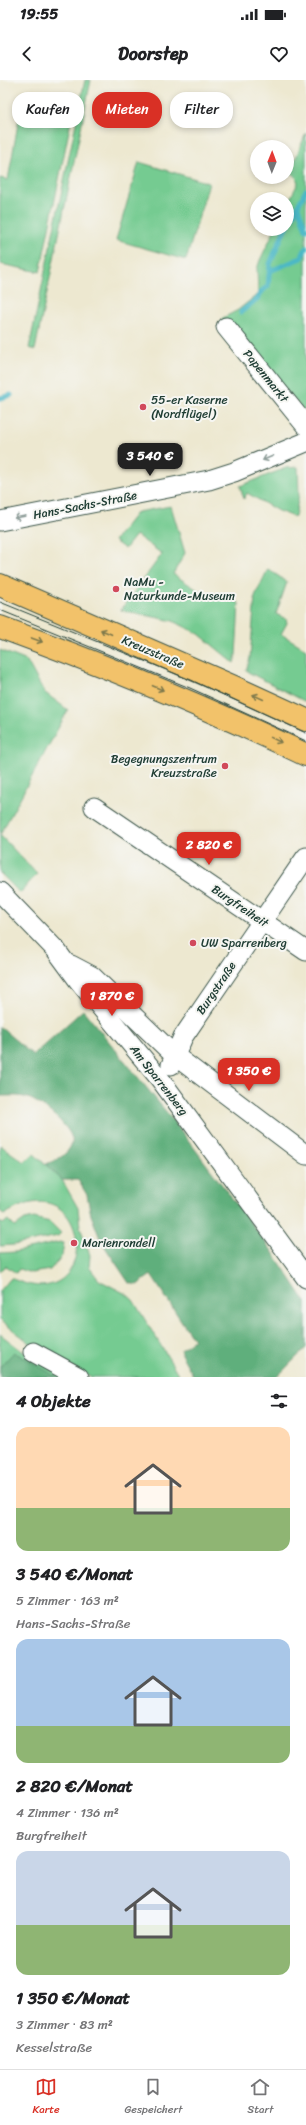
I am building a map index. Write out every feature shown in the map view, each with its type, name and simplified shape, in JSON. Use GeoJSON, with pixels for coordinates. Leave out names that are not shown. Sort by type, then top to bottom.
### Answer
{"type":"FeatureCollection","features":[{"type":"Feature","properties":{"kind":"main road","name":"Kreuzstraße"},"geometry":{"type":"LineString","coordinates":[[0,585],[232,686],[306,720]]}},
{"type":"Feature","properties":{"kind":"main road"},"geometry":{"type":"LineString","coordinates":[[0,627],[131,677],[238,722],[306,755]]}},
{"type":"Feature","properties":{"kind":"street","name":"Papenmarkt"},"geometry":{"type":"LineString","coordinates":[[226,327],[306,426]]}},
{"type":"Feature","properties":{"kind":"street","name":"Hans-Sachs-Straße"},"geometry":{"type":"LineString","coordinates":[[0,521],[209,480],[234,472],[306,442]]}},
{"type":"Feature","properties":{"kind":"street","name":"Burgfreiheit"},"geometry":{"type":"LineString","coordinates":[[94,807],[306,951]]}},
{"type":"Feature","properties":{"kind":"street","name":"Burgstraße"},"geometry":{"type":"LineString","coordinates":[[165,1085],[174,1055],[182,1037],[306,857]]}},
{"type":"Feature","properties":{"kind":"street","name":"Am Sparrenberg"},"geometry":{"type":"LineString","coordinates":[[0,892],[56,950],[165,1085],[306,1278]]}},
{"type":"Feature","properties":{"kind":"street"},"geometry":{"type":"LineString","coordinates":[[64,961],[92,976],[174,1055],[306,1154]]}},
{"type":"Feature","properties":{"kind":"street"},"geometry":{"type":"LineString","coordinates":[[33,1352],[79,1377]]}},
{"type":"Feature","properties":{"kind":"green space"},"geometry":{"type":"Polygon","coordinates":[[[85,80],[91,80],[84,114],[84,92],[82,92],[85,80]]]}},
{"type":"Feature","properties":{"kind":"green space"},"geometry":{"type":"Polygon","coordinates":[[[17,128],[70,128],[40,272],[0,264],[0,178],[8,180],[17,128]]]}},
{"type":"Feature","properties":{"kind":"green space"},"geometry":{"type":"Polygon","coordinates":[[[75,128],[81,128],[35,350],[29,348],[75,128]]]}},
{"type":"Feature","properties":{"kind":"green space"},"geometry":{"type":"Polygon","coordinates":[[[306,133],[306,413],[221,319],[238,310],[258,294],[257,269],[272,236],[294,236],[294,192],[298,183],[294,175],[294,162],[306,133]]]}},
{"type":"Feature","properties":{"kind":"green space"},"geometry":{"type":"Polygon","coordinates":[[[139,162],[209,183],[186,260],[116,240],[139,162]]]}},
{"type":"Feature","properties":{"kind":"green space"},"geometry":{"type":"Polygon","coordinates":[[[298,467],[299,494],[295,517],[278,511],[247,493],[244,499],[240,486],[286,468],[298,467]]]}},
{"type":"Feature","properties":{"kind":"green space"},"geometry":{"type":"Polygon","coordinates":[[[171,506],[185,553],[173,574],[213,600],[218,593],[239,603],[236,655],[234,663],[199,634],[173,621],[121,610],[162,554],[136,535],[125,549],[114,541],[137,512],[171,506]]]}},
{"type":"Feature","properties":{"kind":"green space"},"geometry":{"type":"Polygon","coordinates":[[[268,569],[287,582],[276,614],[286,619],[287,623],[281,634],[306,649],[306,702],[246,671],[250,658],[255,596],[268,569]]]}},
{"type":"Feature","properties":{"kind":"green space"},"geometry":{"type":"Polygon","coordinates":[[[0,650],[27,661],[44,692],[68,710],[0,835],[0,650]]]}},
{"type":"Feature","properties":{"kind":"green space"},"geometry":{"type":"Polygon","coordinates":[[[0,835],[37,874],[20,893],[0,873],[0,835]]]}},
{"type":"Feature","properties":{"kind":"green space"},"geometry":{"type":"Polygon","coordinates":[[[83,1010],[173,1120],[272,1251],[306,1302],[306,1348],[277,1377],[194,1377],[181,1354],[181,1349],[194,1340],[151,1275],[137,1285],[129,1283],[101,1241],[91,1215],[87,1195],[78,1180],[62,1180],[46,1164],[58,1159],[68,1151],[72,1143],[72,1137],[68,1131],[56,1117],[33,1100],[21,1096],[0,1096],[0,1027],[33,1055],[83,1010]]]}},
{"type":"Feature","properties":{"kind":"green space"},"geometry":{"type":"Polygon","coordinates":[[[0,1145],[24,1162],[34,1154],[62,1180],[78,1208],[80,1227],[90,1255],[89,1267],[99,1280],[126,1294],[133,1300],[180,1377],[92,1377],[42,1352],[0,1320],[0,1291],[11,1278],[41,1286],[62,1279],[74,1262],[76,1241],[71,1221],[56,1206],[34,1203],[4,1215],[0,1211],[0,1145]]]}},
{"type":"Feature","properties":{"kind":"green space"},"geometry":{"type":"Polygon","coordinates":[[[34,1218],[50,1222],[61,1233],[58,1236],[14,1245],[0,1246],[0,1222],[3,1224],[8,1220],[15,1227],[25,1220],[34,1218]]]}},
{"type":"Feature","properties":{"kind":"green space"},"geometry":{"type":"Polygon","coordinates":[[[60,1242],[64,1243],[62,1256],[50,1270],[31,1273],[19,1269],[16,1273],[6,1266],[0,1272],[0,1253],[15,1252],[60,1242]]]}},
{"type":"Feature","properties":{"kind":"green space"},"geometry":{"type":"Polygon","coordinates":[[[0,1334],[30,1357],[66,1377],[0,1377],[0,1334]]]}},
{"type":"Feature","properties":{"kind":"green space"},"geometry":{"type":"Polygon","coordinates":[[[14,1352],[57,1377],[0,1377],[0,1367],[14,1352]]]}},
{"type":"Feature","properties":{"kind":"waterway"},"geometry":{"type":"LineString","coordinates":[[294,213],[306,190]]}},
{"type":"Feature","properties":{"kind":"waterway"},"geometry":{"type":"LineString","coordinates":[[298,207],[306,229]]}},
{"type":"Feature","properties":{"kind":"waterway"},"geometry":{"type":"LineString","coordinates":[[241,312],[259,297],[261,292],[268,286],[270,264],[282,236]]}},
{"type":"Feature","properties":{"kind":"waterway"},"geometry":{"type":"LineString","coordinates":[[270,271],[301,258],[306,248]]}},
{"type":"Feature","properties":{"kind":"waterway"},"geometry":{"type":"LineString","coordinates":[[0,398],[11,395]]}},
{"type":"Feature","properties":{"kind":"tram line"},"geometry":{"type":"LineString","coordinates":[[0,602],[191,680],[306,733]]}},
{"type":"Feature","properties":{"kind":"tram line"},"geometry":{"type":"LineString","coordinates":[[0,610],[190,688],[306,741]]}},
{"type":"Feature","properties":{"kind":"place","name":"55-er Kaserne (Nordflügel)"},"geometry":{"type":"Point","coordinates":[143,407]}},
{"type":"Feature","properties":{"kind":"place","name":"NaMu - Naturkunde-Museum"},"geometry":{"type":"Point","coordinates":[116,589]}},
{"type":"Feature","properties":{"kind":"place","name":"Begegnungszentrum Kreuzstraße"},"geometry":{"type":"Point","coordinates":[225,766]}},
{"type":"Feature","properties":{"kind":"place","name":"UW Sparrenberg"},"geometry":{"type":"Point","coordinates":[193,943]}},
{"type":"Feature","properties":{"kind":"place","name":"Marienrondell"},"geometry":{"type":"Point","coordinates":[74,1243]}}]}
